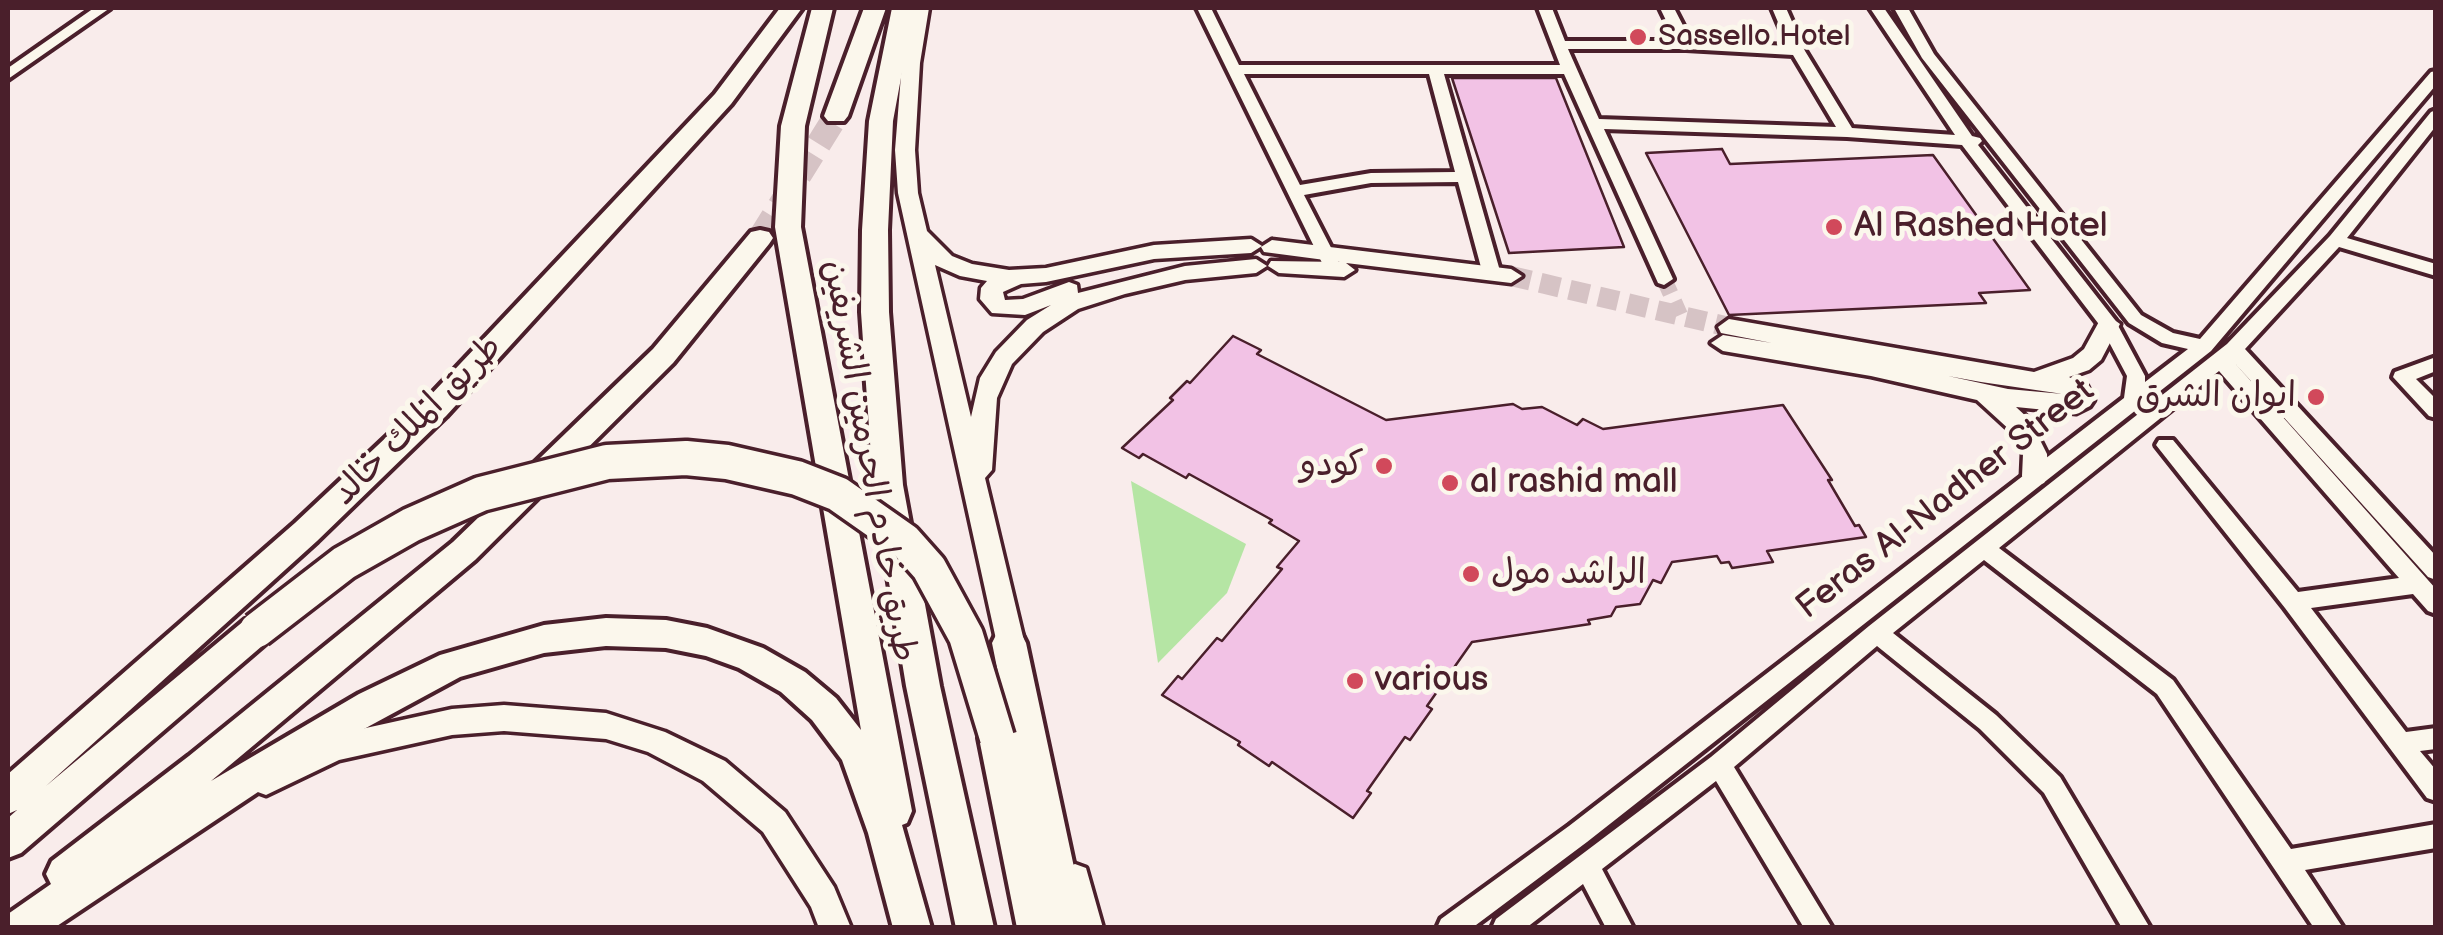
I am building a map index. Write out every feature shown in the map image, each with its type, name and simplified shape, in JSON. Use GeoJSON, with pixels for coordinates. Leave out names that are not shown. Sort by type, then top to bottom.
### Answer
{"type":"FeatureCollection","features":[{"type":"Feature","properties":{"kind":"highway","name":"طريق الملك خالد"},"geometry":{"type":"LineString","coordinates":[[8,797],[306,532],[436,408],[723,99],[790,8]]}},
{"type":"Feature","properties":{"kind":"highway","name":"طريق خادم الحرمين الشريفين"},"geometry":{"type":"LineString","coordinates":[[822,8],[793,126],[788,228],[915,928]]}},
{"type":"Feature","properties":{"kind":"highway"},"geometry":{"type":"LineString","coordinates":[[836,116],[875,8]]}},
{"type":"Feature","properties":{"kind":"highway","name":"طريق خادم الحرمين الشريفين"},"geometry":{"type":"LineString","coordinates":[[903,8],[882,121],[875,230],[875,312],[885,446],[923,686],[975,928]]}},
{"type":"Feature","properties":{"kind":"highway"},"geometry":{"type":"LineString","coordinates":[[8,919],[202,767],[464,551],[662,356],[760,238]]}},
{"type":"Feature","properties":{"kind":"highway"},"geometry":{"type":"LineString","coordinates":[[8,841],[257,630],[344,563],[412,526],[481,494],[569,469],[666,458],[727,462],[762,468],[838,494],[905,540],[929,568],[966,636],[996,738],[1036,928]]}},
{"type":"Feature","properties":{"kind":"highway"},"geometry":{"type":"LineString","coordinates":[[20,928],[290,751],[452,665],[544,639],[606,632],[666,634],[707,642],[751,658],[793,682],[824,709],[856,752],[915,928]]}},
{"type":"Feature","properties":{"kind":"highway"},"geometry":{"type":"LineString","coordinates":[[1009,644],[1068,928]]}},
{"type":"Feature","properties":{"kind":"main road"},"geometry":{"type":"LineString","coordinates":[[920,8],[911,63],[905,150],[916,231],[1009,644],[1088,928]]}},
{"type":"Feature","properties":{"kind":"main road"},"geometry":{"type":"LineString","coordinates":[[916,231],[944,261],[968,271],[1017,277],[1046,275],[1154,252],[1330,261],[1504,279]]}},
{"type":"Feature","properties":{"kind":"main road"},"geometry":{"type":"LineString","coordinates":[[976,490],[986,398],[992,378],[1018,342],[1070,304],[1265,256]]}},
{"type":"Feature","properties":{"kind":"main road"},"geometry":{"type":"LineString","coordinates":[[1017,277],[992,288],[990,299],[1000,308],[1025,307],[1120,276],[1185,273]]}},
{"type":"Feature","properties":{"kind":"main road"},"geometry":{"type":"LineString","coordinates":[[2036,380],[2081,364],[2093,354],[2109,324]]}},
{"type":"Feature","properties":{"kind":"main road"},"geometry":{"type":"LineString","coordinates":[[1726,335],[1981,374],[2036,380],[2074,388],[2082,400],[2076,404],[2043,402],[1984,392],[1726,335]]}},
{"type":"Feature","properties":{"kind":"main road"},"geometry":{"type":"LineString","coordinates":[[1984,392],[2021,426],[2035,454],[2035,476]]}},
{"type":"Feature","properties":{"kind":"main road"},"geometry":{"type":"LineString","coordinates":[[167,829],[334,748],[399,731],[504,718],[606,726],[655,741],[714,771],[774,822],[823,898],[835,928]]}},
{"type":"Feature","properties":{"kind":"street"},"geometry":{"type":"LineString","coordinates":[[8,75],[104,8]]}},
{"type":"Feature","properties":{"kind":"street"},"geometry":{"type":"LineString","coordinates":[[1204,8],[1330,261]]}},
{"type":"Feature","properties":{"kind":"street"},"geometry":{"type":"LineString","coordinates":[[1545,8],[1592,124],[1664,279]]}},
{"type":"Feature","properties":{"kind":"street"},"geometry":{"type":"LineString","coordinates":[[1667,8],[1686,45]]}},
{"type":"Feature","properties":{"kind":"street"},"geometry":{"type":"LineString","coordinates":[[1779,8],[1798,51],[1847,132]]}},
{"type":"Feature","properties":{"kind":"street"},"geometry":{"type":"LineString","coordinates":[[1877,8],[1967,141],[2109,324],[2136,376],[2132,399]]}},
{"type":"Feature","properties":{"kind":"street"},"geometry":{"type":"LineString","coordinates":[[1900,8],[1928,54],[2135,319],[2168,338],[2219,351],[2430,572],[2436,605]]}},
{"type":"Feature","properties":{"kind":"street"},"geometry":{"type":"LineString","coordinates":[[1560,45],[1686,45],[1798,51]]}},
{"type":"Feature","properties":{"kind":"street"},"geometry":{"type":"LineString","coordinates":[[1235,69],[1569,70]]}},
{"type":"Feature","properties":{"kind":"street"},"geometry":{"type":"LineString","coordinates":[[1435,69],[1466,177],[1504,279]]}},
{"type":"Feature","properties":{"kind":"street","name":"Feras Al-Nadher Street"},"geometry":{"type":"LineString","coordinates":[[1450,928],[1578,834],[2132,399],[2219,351],[2436,75]]}},
{"type":"Feature","properties":{"kind":"street","name":"Feras Al-Nadher Street"},"geometry":{"type":"LineString","coordinates":[[1505,928],[1588,867],[1986,550],[2219,351],[2336,240],[2436,115]]}},
{"type":"Feature","properties":{"kind":"street"},"geometry":{"type":"LineString","coordinates":[[1592,124],[1847,132],[1996,142]]}},
{"type":"Feature","properties":{"kind":"street"},"geometry":{"type":"LineString","coordinates":[[1295,191],[1371,178],[1466,177]]}},
{"type":"Feature","properties":{"kind":"street"},"geometry":{"type":"LineString","coordinates":[[2336,240],[2436,270]]}},
{"type":"Feature","properties":{"kind":"street"},"geometry":{"type":"LineString","coordinates":[[2219,351],[2386,547],[2430,572]]}},
{"type":"Feature","properties":{"kind":"street"},"geometry":{"type":"LineString","coordinates":[[2436,364],[2402,376],[2436,411]]}},
{"type":"Feature","properties":{"kind":"street"},"geometry":{"type":"LineString","coordinates":[[2166,445],[2293,602],[2436,790]]}},
{"type":"Feature","properties":{"kind":"street"},"geometry":{"type":"LineString","coordinates":[[1986,550],[2165,686],[2330,928]]}},
{"type":"Feature","properties":{"kind":"street"},"geometry":{"type":"LineString","coordinates":[[2293,602],[2430,572]]}},
{"type":"Feature","properties":{"kind":"street"},"geometry":{"type":"LineString","coordinates":[[1877,633],[1988,722],[2052,785],[2137,928]]}},
{"type":"Feature","properties":{"kind":"street"},"geometry":{"type":"LineString","coordinates":[[2401,743],[2436,738]]}},
{"type":"Feature","properties":{"kind":"street"},"geometry":{"type":"LineString","coordinates":[[1719,764],[1819,928]]}},
{"type":"Feature","properties":{"kind":"street"},"geometry":{"type":"LineString","coordinates":[[2285,862],[2436,836]]}},
{"type":"Feature","properties":{"kind":"street"},"geometry":{"type":"LineString","coordinates":[[1588,867],[1620,928]]}},
{"type":"Feature","properties":{"kind":"street"},"geometry":{"type":"LineString","coordinates":[[1078,886],[1097,928]]}},
{"type":"Feature","properties":{"kind":"green space"},"geometry":{"type":"Polygon","coordinates":[[[1131,481],[1246,544],[1227,593],[1158,663],[1131,481]]]}},
{"type":"Feature","properties":{"kind":"building"},"geometry":{"type":"Polygon","coordinates":[[[1452,78],[1556,78],[1624,247],[1509,253],[1452,78]]]}},
{"type":"Feature","properties":{"kind":"building","name":"Al Rashed Hotel"},"geometry":{"type":"Polygon","coordinates":[[[1722,149],[1730,164],[1933,155],[2030,290],[1979,293],[1986,303],[1729,315],[1646,153],[1722,149]]]}},
{"type":"Feature","properties":{"kind":"building","name":"الراشد مول"},"geometry":{"type":"Polygon","coordinates":[[[1233,336],[1261,350],[1257,354],[1386,420],[1513,404],[1522,409],[1542,407],[1577,425],[1583,419],[1603,429],[1783,405],[1832,480],[1828,480],[1855,526],[1859,525],[1866,537],[1767,551],[1773,562],[1732,568],[1717,556],[1672,562],[1661,583],[1653,580],[1640,604],[1616,607],[1611,616],[1588,620],[1590,624],[1472,642],[1427,706],[1432,709],[1410,740],[1405,737],[1353,818],[1272,762],[1269,766],[1238,745],[1240,742],[1162,695],[1178,676],[1182,679],[1217,638],[1222,641],[1282,569],[1277,567],[1299,541],[1269,523],[1272,520],[1189,474],[1186,478],[1143,454],[1139,458],[1122,448],[1233,336]]]}},
{"type":"Feature","properties":{"kind":"tunnel"},"geometry":{"type":"LineString","coordinates":[[760,238],[836,116]]}},
{"type":"Feature","properties":{"kind":"tunnel"},"geometry":{"type":"LineString","coordinates":[[1511,276],[1729,327]]}},
{"type":"Feature","properties":{"kind":"tunnel"},"geometry":{"type":"LineString","coordinates":[[1664,279],[1680,315]]}},
{"type":"Feature","properties":{"kind":"place","name":"Sassello Hotel"},"geometry":{"type":"Point","coordinates":[1638,37]}},
{"type":"Feature","properties":{"kind":"place","name":"Al Rashed Hotel"},"geometry":{"type":"Point","coordinates":[1834,227]}},
{"type":"Feature","properties":{"kind":"place","name":"ايوان الشرق"},"geometry":{"type":"Point","coordinates":[2316,397]}},
{"type":"Feature","properties":{"kind":"place","name":"كودو"},"geometry":{"type":"Point","coordinates":[1384,466]}},
{"type":"Feature","properties":{"kind":"place","name":"al rashid mall"},"geometry":{"type":"Point","coordinates":[1450,483]}},
{"type":"Feature","properties":{"kind":"place","name":"الراشد مول"},"geometry":{"type":"Point","coordinates":[1471,574]}},
{"type":"Feature","properties":{"kind":"place","name":"various"},"geometry":{"type":"Point","coordinates":[1355,681]}}]}
